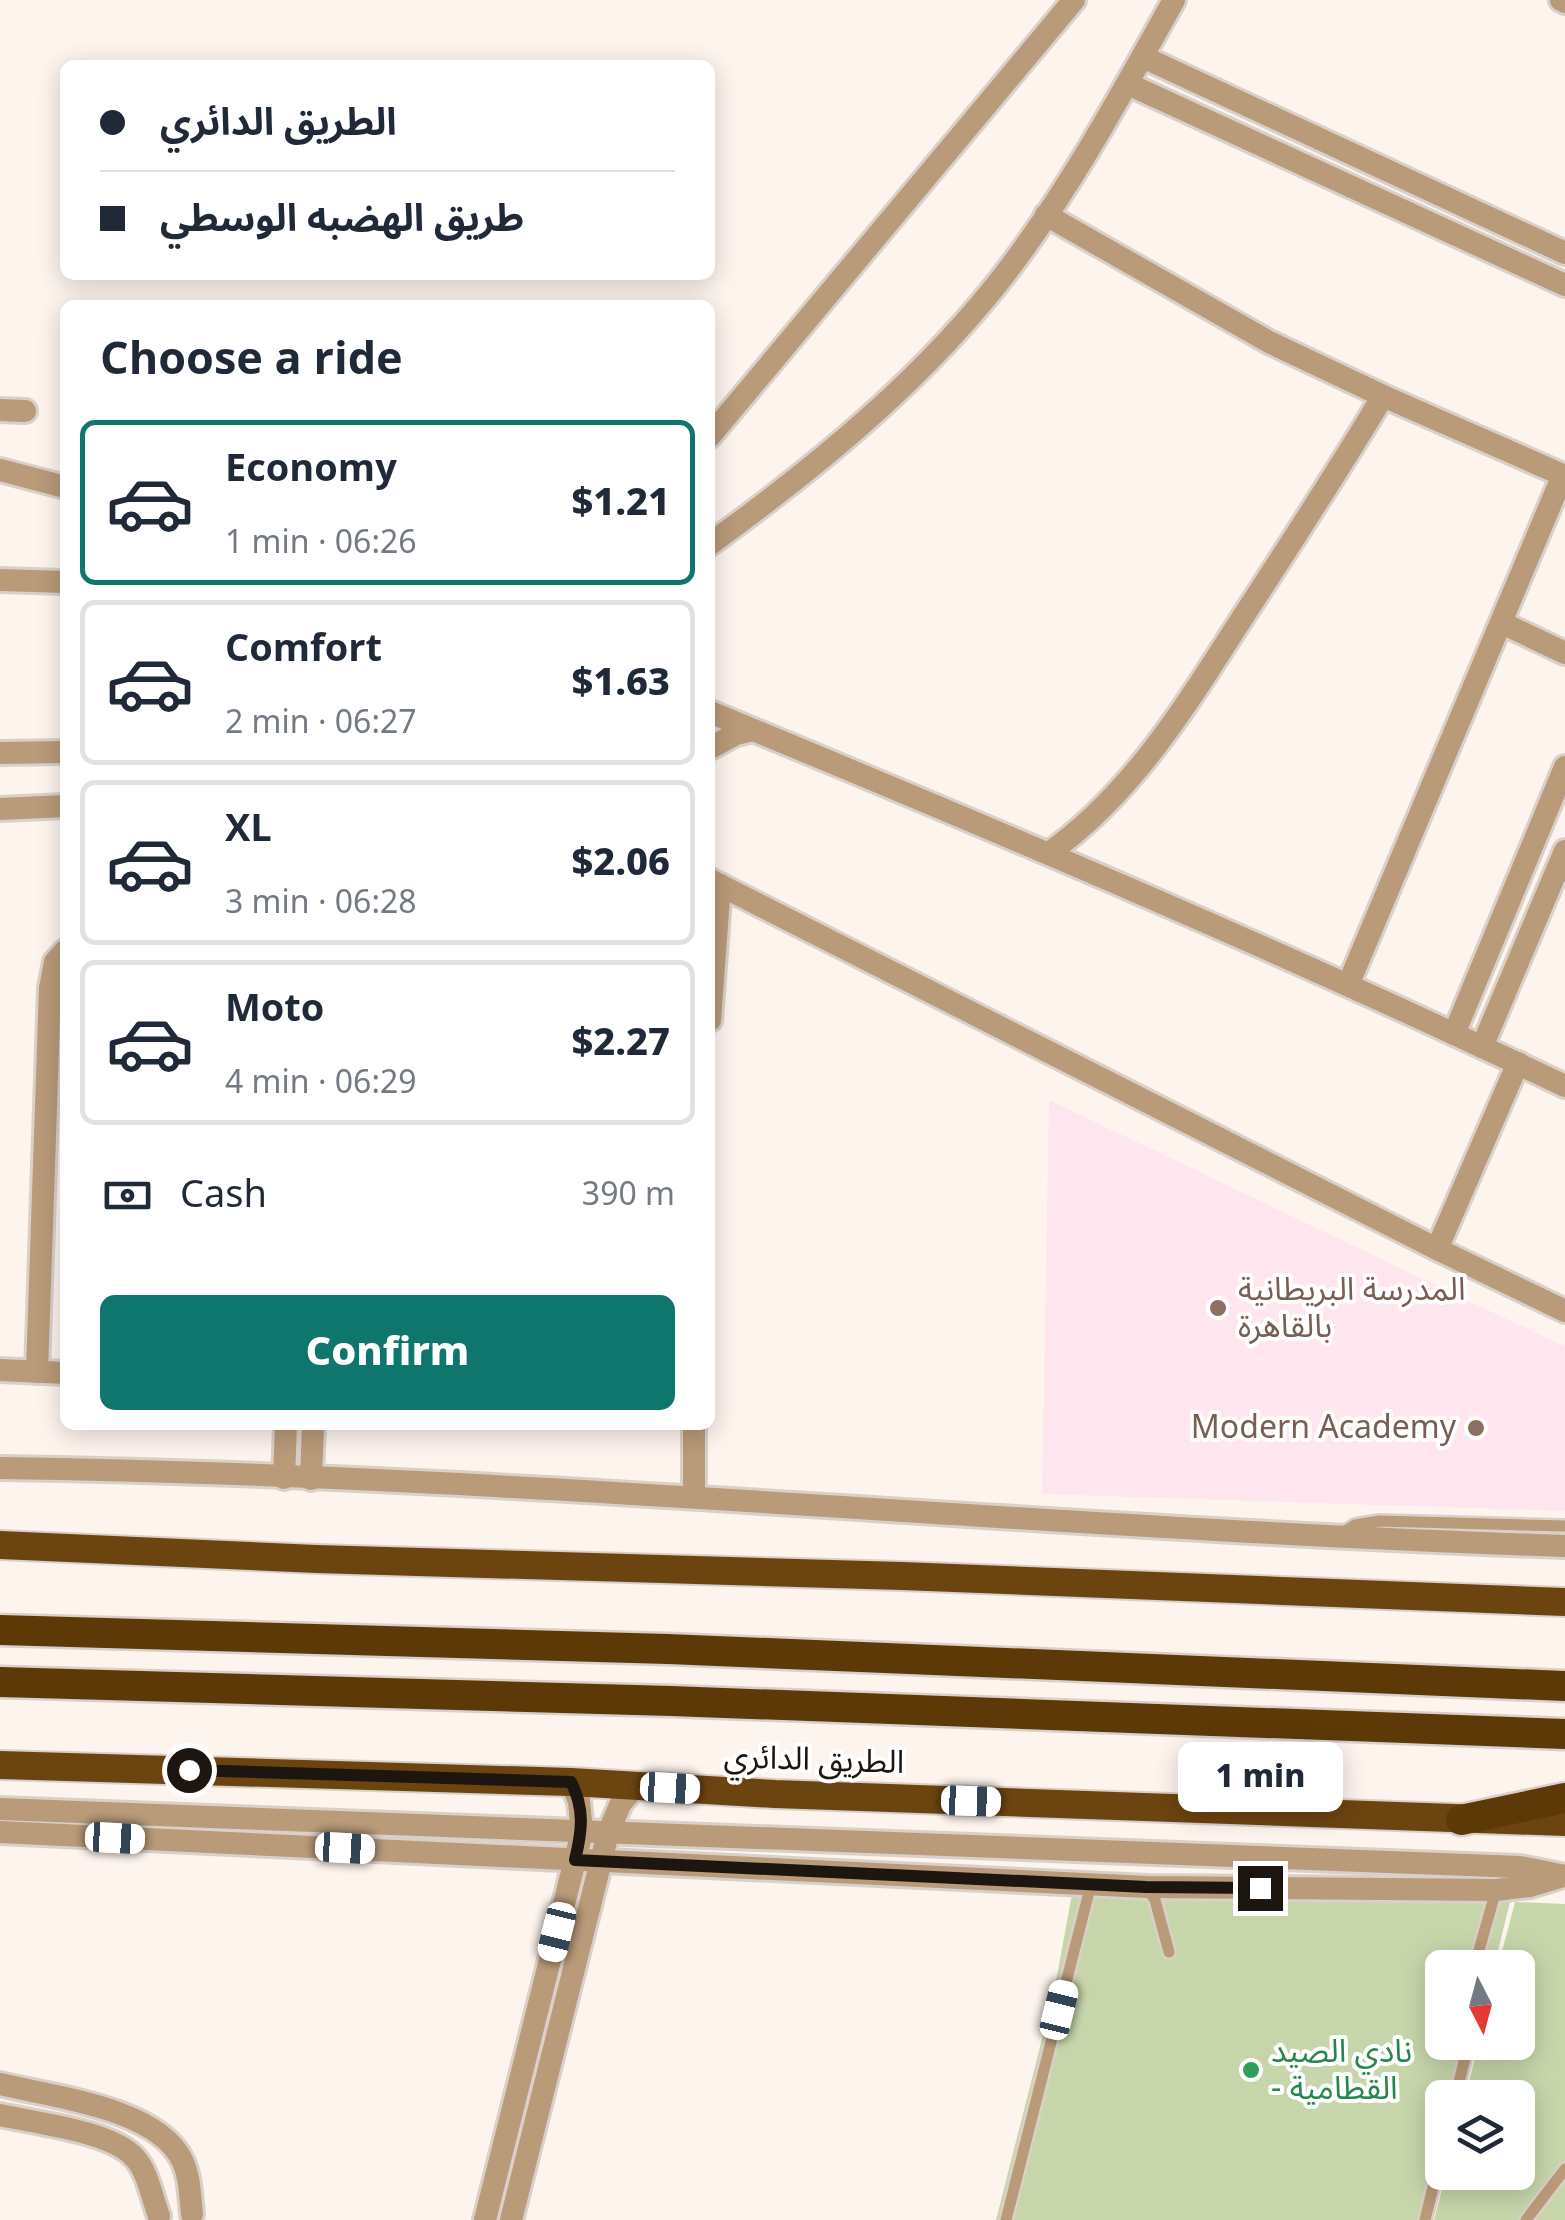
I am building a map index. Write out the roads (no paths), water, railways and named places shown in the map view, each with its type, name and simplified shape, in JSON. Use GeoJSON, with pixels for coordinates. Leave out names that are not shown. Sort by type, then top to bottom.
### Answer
{"type":"FeatureCollection","features":[{"type":"Feature","properties":{"kind":"highway"},"geometry":{"type":"LineString","coordinates":[[0,1545],[1565,1602]]}},
{"type":"Feature","properties":{"kind":"highway"},"geometry":{"type":"LineString","coordinates":[[0,1630],[668,1649],[1565,1686]]}},
{"type":"Feature","properties":{"kind":"highway","name":"الطريق الدائري"},"geometry":{"type":"LineString","coordinates":[[0,1682],[672,1701],[1565,1734]]}},
{"type":"Feature","properties":{"kind":"highway","name":"الطريق الدائري"},"geometry":{"type":"LineString","coordinates":[[0,1765],[571,1782],[1565,1822]]}},
{"type":"Feature","properties":{"kind":"highway"},"geometry":{"type":"LineString","coordinates":[[1461,1820],[1565,1798]]}},
{"type":"Feature","properties":{"kind":"street"},"geometry":{"type":"LineString","coordinates":[[715,430],[1074,0]]}},
{"type":"Feature","properties":{"kind":"street"},"geometry":{"type":"LineString","coordinates":[[715,540],[817,462],[920,368],[1010,268],[1100,135],[1174,0]]}},
{"type":"Feature","properties":{"kind":"street"},"geometry":{"type":"LineString","coordinates":[[1143,57],[1565,253]]}},
{"type":"Feature","properties":{"kind":"street"},"geometry":{"type":"LineString","coordinates":[[1128,84],[1565,285]]}},
{"type":"Feature","properties":{"kind":"street"},"geometry":{"type":"LineString","coordinates":[[1046,215],[1269,342],[1564,475],[1348,985]]}},
{"type":"Feature","properties":{"kind":"street"},"geometry":{"type":"LineString","coordinates":[[1049,853],[1100,810],[1158,746],[1304,526],[1383,396]]}},
{"type":"Feature","properties":{"kind":"street"},"geometry":{"type":"LineString","coordinates":[[0,410],[25,411]]}},
{"type":"Feature","properties":{"kind":"street"},"geometry":{"type":"LineString","coordinates":[[0,470],[60,486]]}},
{"type":"Feature","properties":{"kind":"street"},"geometry":{"type":"LineString","coordinates":[[0,580],[60,582]]}},
{"type":"Feature","properties":{"kind":"street"},"geometry":{"type":"LineString","coordinates":[[1502,622],[1565,653]]}},
{"type":"Feature","properties":{"kind":"street"},"geometry":{"type":"LineString","coordinates":[[715,714],[1049,853],[1565,1086]]}},
{"type":"Feature","properties":{"kind":"street"},"geometry":{"type":"LineString","coordinates":[[715,746],[753,730]]}},
{"type":"Feature","properties":{"kind":"street"},"geometry":{"type":"LineString","coordinates":[[0,753],[60,752]]}},
{"type":"Feature","properties":{"kind":"street"},"geometry":{"type":"LineString","coordinates":[[1454,1034],[1565,767]]}},
{"type":"Feature","properties":{"kind":"street"},"geometry":{"type":"LineString","coordinates":[[0,809],[60,806]]}},
{"type":"Feature","properties":{"kind":"street"},"geometry":{"type":"LineString","coordinates":[[1482,1047],[1565,851]]}},
{"type":"Feature","properties":{"kind":"street"},"geometry":{"type":"LineString","coordinates":[[715,882],[1565,1311]]}},
{"type":"Feature","properties":{"kind":"street"},"geometry":{"type":"LineString","coordinates":[[37,1372],[50,980],[60,956]]}},
{"type":"Feature","properties":{"kind":"street"},"geometry":{"type":"LineString","coordinates":[[1437,1249],[1518,1063]]}},
{"type":"Feature","properties":{"kind":"street"},"geometry":{"type":"LineString","coordinates":[[0,1370],[60,1374]]}},
{"type":"Feature","properties":{"kind":"street"},"geometry":{"type":"LineString","coordinates":[[284,1478],[286,1430]]}},
{"type":"Feature","properties":{"kind":"street"},"geometry":{"type":"LineString","coordinates":[[311,1479],[312,1430]]}},
{"type":"Feature","properties":{"kind":"street"},"geometry":{"type":"LineString","coordinates":[[694,1430],[694,1495]]}},
{"type":"Feature","properties":{"kind":"street"},"geometry":{"type":"LineString","coordinates":[[0,1468],[694,1495],[1335,1538],[1497,1534],[1565,1546]]}},
{"type":"Feature","properties":{"kind":"street"},"geometry":{"type":"LineString","coordinates":[[485,2220],[582,1832],[579,1801],[571,1782]]}},
{"type":"Feature","properties":{"kind":"street"},"geometry":{"type":"LineString","coordinates":[[510,2220],[608,1833],[622,1803],[635,1787]]}},
{"type":"Feature","properties":{"kind":"street"},"geometry":{"type":"LineString","coordinates":[[0,1809],[1520,1867],[1564,1876]]}},
{"type":"Feature","properties":{"kind":"street"},"geometry":{"type":"LineString","coordinates":[[0,1832],[1146,1887],[1496,1890],[1564,1876]]}},
{"type":"Feature","properties":{"kind":"street"},"geometry":{"type":"LineString","coordinates":[[1146,1887],[1150,1854]]}},
{"type":"Feature","properties":{"kind":"street"},"geometry":{"type":"LineString","coordinates":[[0,2084],[116,2113],[153,2127],[181,2158],[198,2217]]}},
{"type":"Feature","properties":{"kind":"street"},"geometry":{"type":"LineString","coordinates":[[0,2115],[104,2139],[126,2148],[141,2166],[156,2218],[181,2212],[198,2217]]}},
{"type":"Feature","properties":{"kind":"lane"},"geometry":{"type":"LineString","coordinates":[[1497,1534],[1565,1526]]}},
{"type":"Feature","properties":{"kind":"lane"},"geometry":{"type":"LineString","coordinates":[[1006,2220],[1091,1884]]}},
{"type":"Feature","properties":{"kind":"lane"},"geometry":{"type":"LineString","coordinates":[[1146,1887],[1165,1953]]}},
{"type":"Feature","properties":{"kind":"lane"},"geometry":{"type":"LineString","coordinates":[[1479,1950],[1496,1890]]}},
{"type":"Feature","properties":{"kind":"lane"},"geometry":{"type":"LineString","coordinates":[[1526,2220],[1565,2169]]}},
{"type":"Feature","properties":{"kind":"lane"},"geometry":{"type":"LineString","coordinates":[[1425,2220],[1432,2190]]}},
{"type":"Feature","properties":{"kind":"place","name":"المدرسة البريطانية بالقاهرة"},"geometry":{"type":"Point","coordinates":[1218,1308]}},
{"type":"Feature","properties":{"kind":"place","name":"Modern Academy"},"geometry":{"type":"Point","coordinates":[1476,1428]}},
{"type":"Feature","properties":{"kind":"place","name":"نادي الصيد - القطامية"},"geometry":{"type":"Point","coordinates":[1251,2070]}}]}
